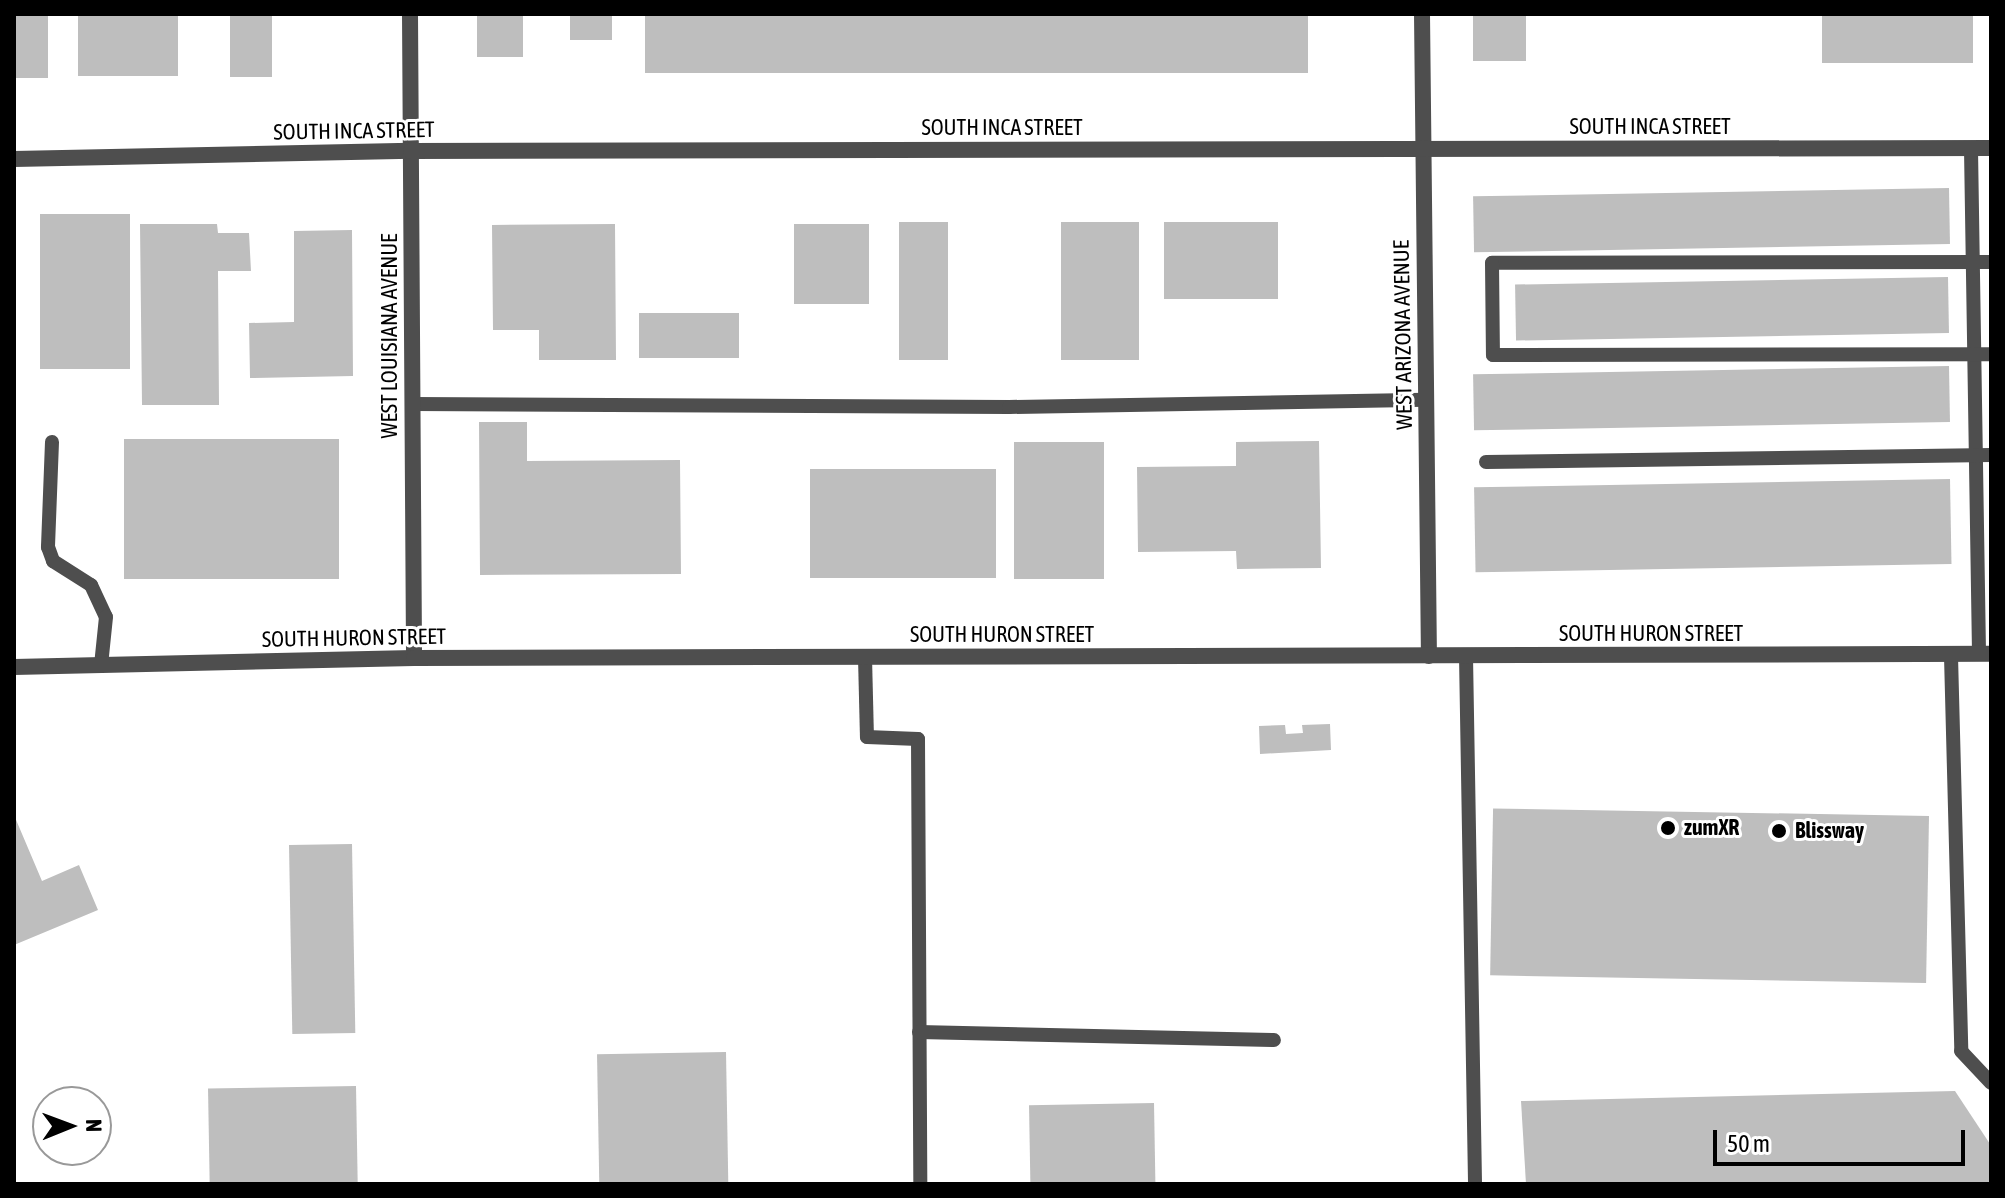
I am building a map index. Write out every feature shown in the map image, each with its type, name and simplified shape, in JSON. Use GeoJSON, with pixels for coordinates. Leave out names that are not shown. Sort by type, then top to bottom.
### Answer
{"type":"FeatureCollection","features":[{"type":"Feature","properties":{"kind":"street","name":"WEST LOUISIANA AVENUE"},"geometry":{"type":"LineString","coordinates":[[410,14],[414,658]]}},
{"type":"Feature","properties":{"kind":"street","name":"WEST ARIZONA AVENUE"},"geometry":{"type":"LineString","coordinates":[[1422,14],[1429,656]]}},
{"type":"Feature","properties":{"kind":"street","name":"SOUTH INCA STREET"},"geometry":{"type":"LineString","coordinates":[[14,159],[411,151],[1991,148]]}},
{"type":"Feature","properties":{"kind":"street","name":"SOUTH HURON STREET"},"geometry":{"type":"LineString","coordinates":[[14,667],[414,658],[1985,654]]}},
{"type":"Feature","properties":{"kind":"lane"},"geometry":{"type":"LineString","coordinates":[[1971,149],[1974,354],[1984,455],[1985,654]]}},
{"type":"Feature","properties":{"kind":"lane"},"geometry":{"type":"LineString","coordinates":[[1991,262],[1492,263],[1493,355],[1991,354]]}},
{"type":"Feature","properties":{"kind":"lane"},"geometry":{"type":"LineString","coordinates":[[413,404],[1009,407],[1426,400]]}},
{"type":"Feature","properties":{"kind":"lane"},"geometry":{"type":"LineString","coordinates":[[52,442],[48,547],[53,561],[91,585],[106,617],[101,665]]}},
{"type":"Feature","properties":{"kind":"lane"},"geometry":{"type":"LineString","coordinates":[[1486,462],[1984,455]]}},
{"type":"Feature","properties":{"kind":"lane"},"geometry":{"type":"LineString","coordinates":[[1466,656],[1475,1184]]}},
{"type":"Feature","properties":{"kind":"lane"},"geometry":{"type":"LineString","coordinates":[[1951,656],[1961,1051],[1991,1083]]}},
{"type":"Feature","properties":{"kind":"lane"},"geometry":{"type":"LineString","coordinates":[[865,657],[867,737],[918,739],[920,1184]]}},
{"type":"Feature","properties":{"kind":"lane"},"geometry":{"type":"LineString","coordinates":[[919,1032],[1274,1040]]}},
{"type":"Feature","properties":{"kind":"building"},"geometry":{"type":"Polygon","coordinates":[[[14,14],[48,14],[48,78],[14,78],[14,14]]]}},
{"type":"Feature","properties":{"kind":"building"},"geometry":{"type":"Polygon","coordinates":[[[78,14],[178,14],[178,76],[78,76],[78,14]]]}},
{"type":"Feature","properties":{"kind":"building"},"geometry":{"type":"Polygon","coordinates":[[[230,14],[272,14],[272,77],[230,77],[230,14]]]}},
{"type":"Feature","properties":{"kind":"building"},"geometry":{"type":"Polygon","coordinates":[[[477,14],[523,14],[523,57],[477,57],[477,14]]]}},
{"type":"Feature","properties":{"kind":"building"},"geometry":{"type":"Polygon","coordinates":[[[570,14],[612,14],[612,40],[570,40],[570,14]]]}},
{"type":"Feature","properties":{"kind":"building"},"geometry":{"type":"Polygon","coordinates":[[[645,14],[1308,14],[1308,73],[645,73],[645,14]]]}},
{"type":"Feature","properties":{"kind":"building"},"geometry":{"type":"Polygon","coordinates":[[[1473,14],[1526,14],[1526,61],[1473,61],[1473,14]]]}},
{"type":"Feature","properties":{"kind":"building"},"geometry":{"type":"Polygon","coordinates":[[[1822,14],[1973,14],[1973,63],[1822,63],[1822,14]]]}},
{"type":"Feature","properties":{"kind":"building"},"geometry":{"type":"Polygon","coordinates":[[[1949,188],[1950,244],[1474,252],[1473,196],[1949,188]]]}},
{"type":"Feature","properties":{"kind":"building"},"geometry":{"type":"Polygon","coordinates":[[[40,214],[130,214],[130,369],[40,369],[40,214]]]}},
{"type":"Feature","properties":{"kind":"building"},"geometry":{"type":"Polygon","coordinates":[[[899,222],[948,222],[948,360],[899,360],[899,222]]]}},
{"type":"Feature","properties":{"kind":"building"},"geometry":{"type":"Polygon","coordinates":[[[1061,222],[1139,222],[1139,360],[1061,360],[1061,222]]]}},
{"type":"Feature","properties":{"kind":"building"},"geometry":{"type":"Polygon","coordinates":[[[1164,222],[1278,222],[1278,299],[1164,299],[1164,222]]]}},
{"type":"Feature","properties":{"kind":"building"},"geometry":{"type":"Polygon","coordinates":[[[140,224],[217,224],[218,233],[249,233],[251,271],[218,271],[219,405],[142,405],[140,224]]]}},
{"type":"Feature","properties":{"kind":"building"},"geometry":{"type":"Polygon","coordinates":[[[615,224],[616,360],[539,360],[539,330],[493,330],[492,225],[615,224]]]}},
{"type":"Feature","properties":{"kind":"building"},"geometry":{"type":"Polygon","coordinates":[[[794,224],[869,224],[869,304],[794,304],[794,224]]]}},
{"type":"Feature","properties":{"kind":"building"},"geometry":{"type":"Polygon","coordinates":[[[352,230],[353,376],[250,378],[249,323],[294,322],[294,231],[352,230]]]}},
{"type":"Feature","properties":{"kind":"building"},"geometry":{"type":"Polygon","coordinates":[[[1948,277],[1949,333],[1516,341],[1515,285],[1948,277]]]}},
{"type":"Feature","properties":{"kind":"building"},"geometry":{"type":"Polygon","coordinates":[[[639,313],[739,313],[739,358],[639,358],[639,313]]]}},
{"type":"Feature","properties":{"kind":"building"},"geometry":{"type":"Polygon","coordinates":[[[1949,366],[1950,422],[1474,430],[1473,374],[1949,366]]]}},
{"type":"Feature","properties":{"kind":"building"},"geometry":{"type":"Polygon","coordinates":[[[479,422],[527,422],[527,461],[680,460],[681,574],[480,575],[479,422]]]}},
{"type":"Feature","properties":{"kind":"building"},"geometry":{"type":"Polygon","coordinates":[[[124,439],[339,439],[339,579],[124,579],[124,439]]]}},
{"type":"Feature","properties":{"kind":"building"},"geometry":{"type":"Polygon","coordinates":[[[1319,441],[1321,568],[1237,569],[1236,551],[1138,552],[1137,467],[1236,466],[1236,442],[1319,441]]]}},
{"type":"Feature","properties":{"kind":"building"},"geometry":{"type":"Polygon","coordinates":[[[1014,442],[1104,442],[1104,579],[1014,579],[1014,442]]]}},
{"type":"Feature","properties":{"kind":"building"},"geometry":{"type":"Polygon","coordinates":[[[810,469],[996,469],[996,578],[810,578],[810,469]]]}},
{"type":"Feature","properties":{"kind":"building"},"geometry":{"type":"Polygon","coordinates":[[[1950,479],[1951,564],[1476,572],[1474,487],[1950,479]]]}},
{"type":"Feature","properties":{"kind":"building"},"geometry":{"type":"Polygon","coordinates":[[[1330,724],[1331,750],[1260,754],[1259,726],[1285,725],[1286,734],[1303,733],[1302,725],[1330,724]]]}},
{"type":"Feature","properties":{"kind":"building"},"geometry":{"type":"Polygon","coordinates":[[[1493,808],[1929,816],[1926,983],[1490,975],[1493,808]]]}},
{"type":"Feature","properties":{"kind":"building"},"geometry":{"type":"Polygon","coordinates":[[[14,815],[42,881],[79,865],[98,910],[14,945],[14,815]]]}},
{"type":"Feature","properties":{"kind":"building"},"geometry":{"type":"Polygon","coordinates":[[[352,844],[355,1033],[292,1034],[289,845],[352,844]]]}},
{"type":"Feature","properties":{"kind":"building"},"geometry":{"type":"Polygon","coordinates":[[[726,1052],[728,1184],[599,1184],[597,1054],[726,1052]]]}},
{"type":"Feature","properties":{"kind":"building"},"geometry":{"type":"Polygon","coordinates":[[[356,1086],[358,1184],[210,1184],[208,1089],[356,1086]]]}},
{"type":"Feature","properties":{"kind":"building"},"geometry":{"type":"Polygon","coordinates":[[[1955,1091],[1990,1144],[1990,1184],[1526,1184],[1521,1101],[1955,1091]]]}},
{"type":"Feature","properties":{"kind":"building"},"geometry":{"type":"Polygon","coordinates":[[[1154,1103],[1155,1184],[1030,1184],[1029,1105],[1154,1103]]]}},
{"type":"Feature","properties":{"kind":"place","name":"zumXR"},"geometry":{"type":"Point","coordinates":[1668,828]}},
{"type":"Feature","properties":{"kind":"place","name":"Blissway"},"geometry":{"type":"Point","coordinates":[1779,831]}}]}
